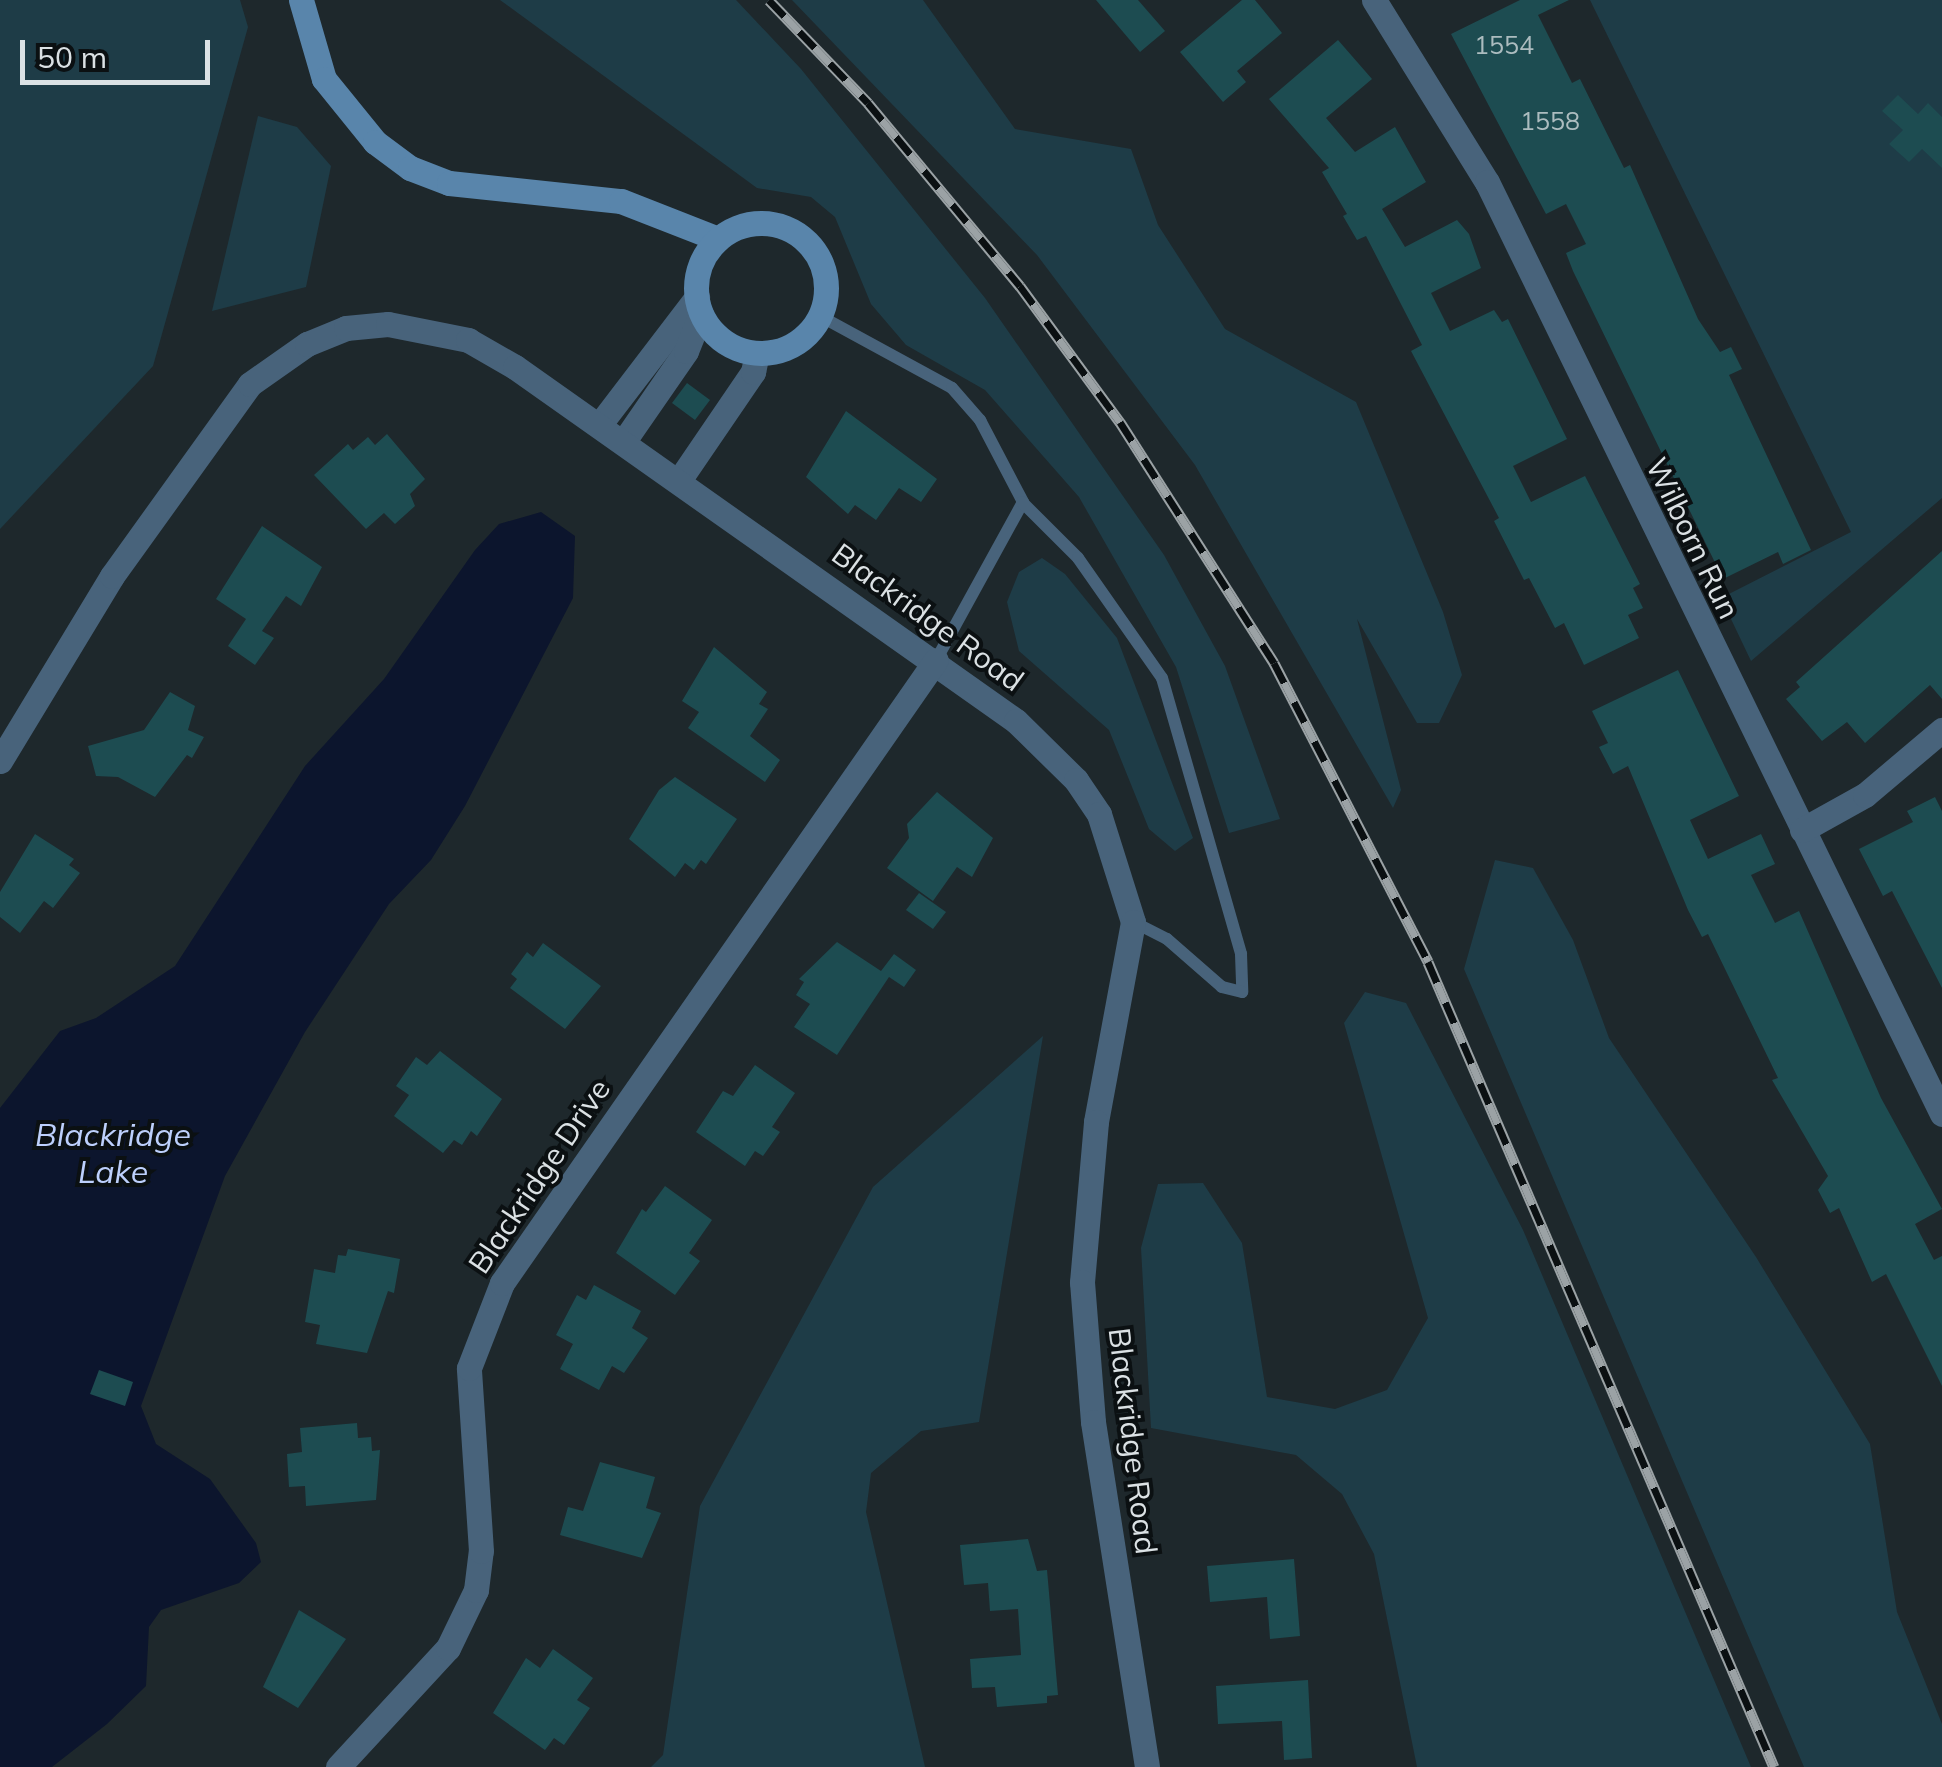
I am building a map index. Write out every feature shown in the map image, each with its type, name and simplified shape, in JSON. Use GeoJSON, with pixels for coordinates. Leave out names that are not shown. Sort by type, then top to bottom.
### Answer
{"type":"FeatureCollection","features":[{"type":"Feature","properties":{"kind":"street"},"geometry":{"type":"LineString","coordinates":[[301,0],[324,79],[374,142],[410,168],[449,184],[621,201],[718,240]]}},
{"type":"Feature","properties":{"kind":"street","name":"Wilborn Run"},"geometry":{"type":"LineString","coordinates":[[1374,0],[1486,182],[1942,1114]]}},
{"type":"Feature","properties":{"kind":"street"},"geometry":{"type":"LineString","coordinates":[[624,441],[686,351],[699,305],[700,266],[718,240],[762,223],[794,232],[823,268],[820,316],[794,344],[756,353],[724,341],[699,305]]}},
{"type":"Feature","properties":{"kind":"street"},"geometry":{"type":"LineString","coordinates":[[600,424],[699,305]]}},
{"type":"Feature","properties":{"kind":"street","name":"Blackridge Road"},"geometry":{"type":"LineString","coordinates":[[0,761],[112,576],[220,419],[273,362],[346,328],[388,324],[432,329],[515,366],[936,660],[1016,721],[1076,780],[1114,849],[1133,922],[1096,1122],[1082,1282],[1092,1422],[1146,1767]]}},
{"type":"Feature","properties":{"kind":"street"},"geometry":{"type":"LineString","coordinates":[[680,479],[753,372],[756,353]]}},
{"type":"Feature","properties":{"kind":"street","name":"Blackridge Drive"},"geometry":{"type":"LineString","coordinates":[[338,1767],[448,1648],[476,1590],[481,1551],[469,1368],[502,1283],[936,660]]}},
{"type":"Feature","properties":{"kind":"street"},"geometry":{"type":"LineString","coordinates":[[1802,830],[1866,796],[1942,730]]}},
{"type":"Feature","properties":{"kind":"lane"},"geometry":{"type":"LineString","coordinates":[[820,316],[952,388],[980,420],[1022,502],[1078,558],[1162,678],[1241,954],[1242,992],[1222,986],[1167,938],[1133,922]]}},
{"type":"Feature","properties":{"kind":"lane"},"geometry":{"type":"LineString","coordinates":[[936,660],[1022,502]]}},
{"type":"Feature","properties":{"kind":"shaded area"},"geometry":{"type":"Polygon","coordinates":[[[0,0],[240,0],[248,27],[153,366],[0,529],[0,0]]]}},
{"type":"Feature","properties":{"kind":"shaded area"},"geometry":{"type":"Polygon","coordinates":[[[500,0],[736,0],[801,69],[985,298],[1164,555],[1225,666],[1280,819],[1229,833],[1176,667],[1079,497],[985,390],[906,345],[871,304],[835,217],[811,197],[757,188],[500,0]]]}},
{"type":"Feature","properties":{"kind":"shaded area"},"geometry":{"type":"Polygon","coordinates":[[[792,0],[923,0],[1015,129],[1131,149],[1158,225],[1225,329],[1356,402],[1443,612],[1462,675],[1439,723],[1417,723],[1357,619],[1401,790],[1393,808],[1195,465],[1037,255],[792,0]]]}},
{"type":"Feature","properties":{"kind":"shaded area"},"geometry":{"type":"Polygon","coordinates":[[[1590,0],[1942,0],[1942,498],[1751,661],[1721,598],[1851,532],[1590,0]]]}},
{"type":"Feature","properties":{"kind":"shaded area"},"geometry":{"type":"Polygon","coordinates":[[[258,116],[297,127],[331,166],[306,287],[212,311],[258,116]]]}},
{"type":"Feature","properties":{"kind":"shaded area"},"geometry":{"type":"Polygon","coordinates":[[[1042,558],[1065,574],[1117,638],[1193,838],[1175,851],[1149,829],[1109,730],[1019,651],[1007,602],[1019,572],[1042,558]]]}},
{"type":"Feature","properties":{"kind":"shaded area"},"geometry":{"type":"Polygon","coordinates":[[[1495,860],[1533,868],[1573,940],[1609,1038],[1756,1257],[1870,1444],[1897,1612],[1942,1724],[1942,1767],[1804,1767],[1464,969],[1495,860]]]}},
{"type":"Feature","properties":{"kind":"shaded area"},"geometry":{"type":"Polygon","coordinates":[[[1365,992],[1406,1003],[1523,1230],[1751,1767],[1417,1767],[1374,1554],[1342,1494],[1296,1455],[1151,1428],[1141,1248],[1158,1184],[1203,1183],[1242,1243],[1267,1397],[1335,1409],[1387,1390],[1428,1318],[1344,1023],[1365,992]]]}},
{"type":"Feature","properties":{"kind":"shaded area"},"geometry":{"type":"Polygon","coordinates":[[[1043,1036],[979,1422],[921,1431],[871,1473],[866,1512],[925,1767],[651,1767],[663,1755],[700,1506],[873,1187],[1043,1036]]]}},
{"type":"Feature","properties":{"kind":"water","name":"Blackridge Lake"},"geometry":{"type":"Polygon","coordinates":[[[541,512],[575,536],[573,598],[465,806],[431,860],[389,904],[305,1032],[225,1176],[141,1406],[156,1444],[210,1479],[256,1543],[261,1562],[239,1583],[161,1610],[149,1627],[146,1686],[107,1724],[52,1767],[0,1767],[0,1108],[60,1031],[96,1018],[175,966],[305,766],[384,679],[475,550],[499,524],[541,512]]]}},
{"type":"Feature","properties":{"kind":"building"},"geometry":{"type":"Polygon","coordinates":[[[1096,0],[1138,0],[1165,31],[1140,52],[1096,0]]]}},
{"type":"Feature","properties":{"kind":"building"},"geometry":{"type":"Polygon","coordinates":[[[1242,0],[1255,0],[1282,33],[1237,71],[1246,82],[1223,102],[1180,52],[1242,0]]]}},
{"type":"Feature","properties":{"kind":"building"},"geometry":{"type":"Polygon","coordinates":[[[1520,0],[1569,0],[1538,15],[1572,83],[1580,79],[1624,168],[1630,165],[1698,319],[1720,352],[1731,347],[1742,369],[1729,375],[1811,550],[1783,564],[1778,552],[1723,579],[1573,271],[1566,253],[1586,244],[1566,204],[1546,214],[1451,34],[1520,0]]]}},
{"type":"Feature","properties":{"kind":"building"},"geometry":{"type":"Polygon","coordinates":[[[1338,40],[1372,79],[1326,118],[1355,152],[1395,127],[1426,182],[1382,209],[1405,247],[1457,220],[1469,234],[1481,268],[1431,293],[1450,331],[1494,310],[1502,322],[1508,319],[1567,439],[1513,466],[1531,502],[1585,476],[1640,584],[1633,588],[1643,608],[1628,615],[1639,638],[1584,665],[1564,623],[1555,628],[1529,578],[1524,580],[1494,521],[1499,518],[1411,351],[1422,345],[1366,236],[1357,240],[1343,216],[1347,214],[1322,172],[1329,168],[1269,99],[1338,40]]]}},
{"type":"Feature","properties":{"kind":"building"},"geometry":{"type":"Polygon","coordinates":[[[1898,95],[1918,114],[1928,103],[1942,117],[1942,168],[1922,149],[1909,162],[1889,144],[1903,130],[1882,111],[1898,95]]]}},
{"type":"Feature","properties":{"kind":"building"},"geometry":{"type":"Polygon","coordinates":[[[687,383],[710,400],[695,420],[672,403],[687,383]]]}},
{"type":"Feature","properties":{"kind":"building"},"geometry":{"type":"Polygon","coordinates":[[[846,411],[937,479],[921,502],[899,488],[876,520],[855,505],[848,514],[806,477],[846,411]]]}},
{"type":"Feature","properties":{"kind":"building"},"geometry":{"type":"Polygon","coordinates":[[[387,434],[425,479],[410,494],[415,506],[395,524],[384,513],[366,529],[314,475],[348,444],[353,450],[368,437],[375,445],[387,434]]]}},
{"type":"Feature","properties":{"kind":"building"},"geometry":{"type":"Polygon","coordinates":[[[262,526],[322,567],[301,606],[286,596],[262,631],[274,638],[255,665],[228,646],[246,619],[216,599],[262,526]]]}},
{"type":"Feature","properties":{"kind":"building"},"geometry":{"type":"Polygon","coordinates":[[[1942,551],[1942,699],[1930,685],[1865,743],[1847,722],[1822,741],[1786,699],[1800,687],[1796,682],[1942,551]]]}},
{"type":"Feature","properties":{"kind":"building"},"geometry":{"type":"Polygon","coordinates":[[[714,647],[767,692],[759,704],[768,709],[750,736],[780,760],[765,782],[688,728],[699,712],[682,701],[714,647]]]}},
{"type":"Feature","properties":{"kind":"building"},"geometry":{"type":"Polygon","coordinates":[[[1678,670],[1739,796],[1690,820],[1708,859],[1761,834],[1775,864],[1751,875],[1775,923],[1799,911],[1881,1098],[1942,1209],[1915,1224],[1934,1260],[1942,1256],[1942,1386],[1886,1274],[1872,1282],[1839,1208],[1830,1213],[1818,1190],[1828,1176],[1772,1080],[1778,1078],[1708,934],[1702,937],[1688,910],[1628,766],[1613,774],[1599,747],[1608,743],[1592,711],[1678,670]]]}},
{"type":"Feature","properties":{"kind":"building"},"geometry":{"type":"Polygon","coordinates":[[[170,692],[195,706],[188,730],[204,737],[192,758],[187,755],[155,797],[118,777],[96,776],[88,746],[144,730],[170,692]]]}},
{"type":"Feature","properties":{"kind":"building"},"geometry":{"type":"Polygon","coordinates":[[[675,777],[737,819],[706,864],[701,860],[694,870],[685,863],[675,877],[629,839],[659,790],[675,777]]]}},
{"type":"Feature","properties":{"kind":"building"},"geometry":{"type":"Polygon","coordinates":[[[937,792],[993,838],[972,877],[957,867],[933,901],[887,868],[909,838],[907,824],[937,792]]]}},
{"type":"Feature","properties":{"kind":"building"},"geometry":{"type":"Polygon","coordinates":[[[1935,797],[1942,811],[1942,988],[1892,891],[1883,896],[1859,849],[1913,822],[1907,811],[1935,797]]]}},
{"type":"Feature","properties":{"kind":"building"},"geometry":{"type":"Polygon","coordinates":[[[35,834],[74,859],[69,865],[80,873],[53,908],[44,901],[20,933],[0,917],[0,892],[35,834]]]}},
{"type":"Feature","properties":{"kind":"building"},"geometry":{"type":"Polygon","coordinates":[[[919,893],[946,912],[933,929],[906,910],[919,893]]]}},
{"type":"Feature","properties":{"kind":"building"},"geometry":{"type":"Polygon","coordinates":[[[837,942],[881,971],[894,954],[916,970],[904,987],[889,977],[837,1055],[794,1027],[810,1004],[796,995],[804,982],[799,979],[837,942]]]}},
{"type":"Feature","properties":{"kind":"building"},"geometry":{"type":"Polygon","coordinates":[[[543,943],[601,986],[565,1029],[510,988],[517,979],[511,974],[527,952],[533,957],[543,943]]]}},
{"type":"Feature","properties":{"kind":"building"},"geometry":{"type":"Polygon","coordinates":[[[440,1051],[502,1099],[477,1136],[471,1131],[462,1145],[454,1140],[443,1153],[394,1116],[409,1095],[396,1086],[416,1057],[427,1065],[440,1051]]]}},
{"type":"Feature","properties":{"kind":"building"},"geometry":{"type":"Polygon","coordinates":[[[755,1065],[795,1093],[772,1127],[780,1132],[763,1156],[755,1151],[745,1166],[696,1132],[723,1091],[733,1096],[755,1065]]]}},
{"type":"Feature","properties":{"kind":"building"},"geometry":{"type":"Polygon","coordinates":[[[665,1186],[712,1220],[689,1253],[700,1261],[675,1295],[616,1253],[642,1209],[646,1212],[665,1186]]]}},
{"type":"Feature","properties":{"kind":"building"},"geometry":{"type":"Polygon","coordinates":[[[348,1249],[400,1259],[394,1293],[388,1291],[367,1353],[316,1344],[320,1325],[305,1322],[314,1269],[335,1273],[338,1255],[346,1256],[348,1249]]]}},
{"type":"Feature","properties":{"kind":"building"},"geometry":{"type":"Polygon","coordinates":[[[594,1285],[641,1311],[632,1328],[648,1338],[624,1373],[612,1366],[599,1390],[560,1369],[573,1344],[556,1335],[577,1295],[586,1300],[594,1285]]]}},
{"type":"Feature","properties":{"kind":"building"},"geometry":{"type":"Polygon","coordinates":[[[99,1370],[133,1382],[125,1406],[90,1394],[99,1370]]]}},
{"type":"Feature","properties":{"kind":"building"},"geometry":{"type":"Polygon","coordinates":[[[357,1423],[358,1438],[371,1437],[372,1451],[380,1450],[376,1500],[306,1506],[305,1486],[289,1487],[287,1454],[302,1452],[300,1428],[357,1423]]]}},
{"type":"Feature","properties":{"kind":"building"},"geometry":{"type":"Polygon","coordinates":[[[600,1462],[655,1477],[646,1508],[661,1513],[642,1558],[560,1535],[568,1507],[583,1511],[600,1462]]]}},
{"type":"Feature","properties":{"kind":"building"},"geometry":{"type":"Polygon","coordinates":[[[1028,1539],[1037,1571],[1047,1570],[1058,1695],[1047,1696],[1047,1703],[997,1707],[995,1687],[972,1688],[970,1659],[1021,1655],[1018,1609],[990,1611],[988,1583],[964,1585],[960,1545],[1028,1539]]]}},
{"type":"Feature","properties":{"kind":"building"},"geometry":{"type":"Polygon","coordinates":[[[1294,1559],[1300,1636],[1270,1639],[1267,1597],[1210,1602],[1207,1566],[1294,1559]]]}},
{"type":"Feature","properties":{"kind":"building"},"geometry":{"type":"Polygon","coordinates":[[[299,1610],[346,1639],[298,1708],[263,1687],[299,1610]]]}},
{"type":"Feature","properties":{"kind":"building"},"geometry":{"type":"Polygon","coordinates":[[[553,1649],[593,1678],[577,1700],[590,1708],[564,1745],[554,1738],[545,1750],[493,1713],[526,1658],[540,1668],[553,1649]]]}},
{"type":"Feature","properties":{"kind":"building"},"geometry":{"type":"Polygon","coordinates":[[[1308,1680],[1312,1758],[1284,1760],[1282,1721],[1218,1724],[1216,1686],[1308,1680]]]}},
{"type":"Feature","properties":{"kind":"railway"},"geometry":{"type":"LineString","coordinates":[[769,0],[868,103],[1020,286],[1120,422],[1274,663],[1428,962],[1774,1767]]}}]}
